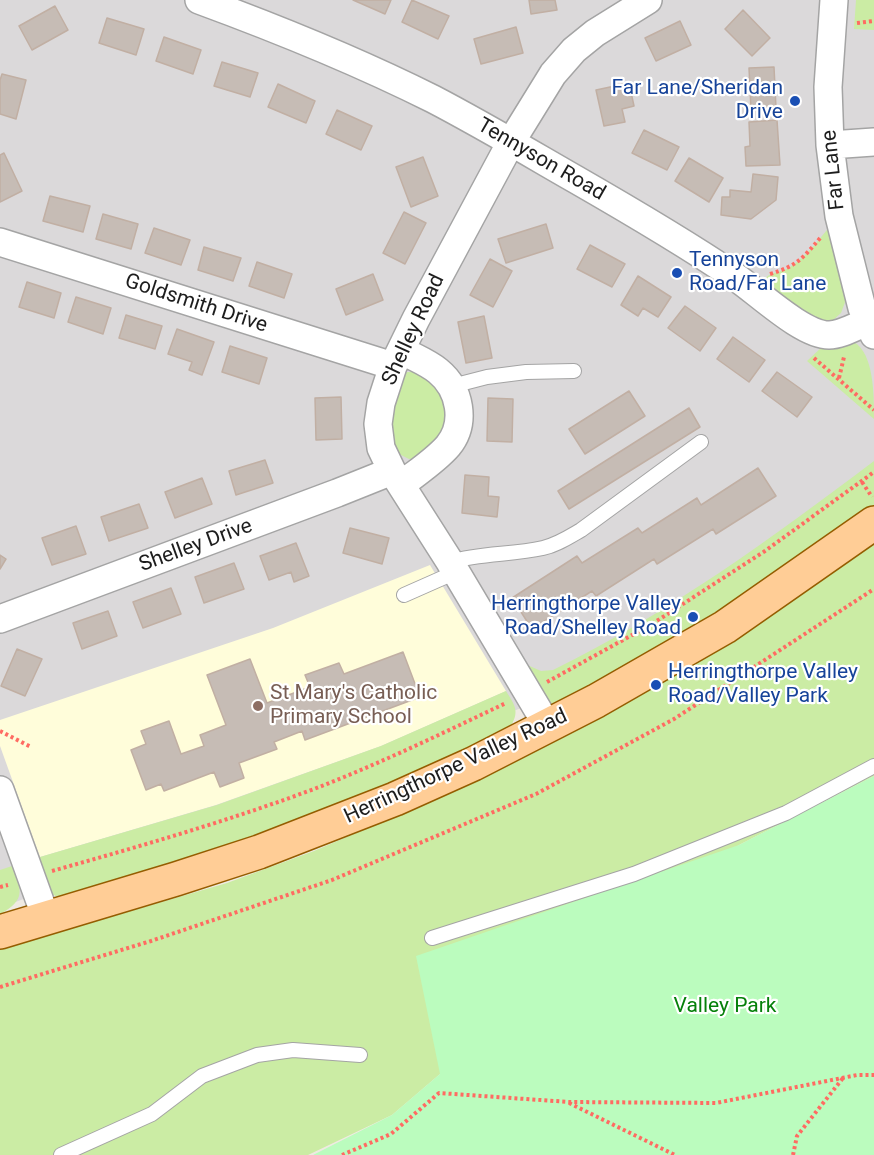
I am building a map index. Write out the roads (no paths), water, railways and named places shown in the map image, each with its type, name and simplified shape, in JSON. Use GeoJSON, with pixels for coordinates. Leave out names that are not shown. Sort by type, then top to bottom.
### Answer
{"type":"FeatureCollection","features":[{"type":"Feature","properties":{"kind":"main road","name":"Herringthorpe Valley Road"},"geometry":{"type":"LineString","coordinates":[[0,932],[176,879],[334,824],[473,764],[596,701],[725,627],[874,523]]}},
{"type":"Feature","properties":{"kind":"street","name":"Tennyson Road"},"geometry":{"type":"LineString","coordinates":[[199,0],[365,67],[434,100],[693,248],[797,322],[815,332],[830,335],[871,328]]}},
{"type":"Feature","properties":{"kind":"street","name":"Shelley Road"},"geometry":{"type":"LineString","coordinates":[[547,725],[453,567],[396,478],[381,448],[378,424],[381,403],[397,358],[511,142],[554,74],[574,50],[614,19],[648,0]]}},
{"type":"Feature","properties":{"kind":"street","name":"Far Lane"},"geometry":{"type":"LineString","coordinates":[[834,0],[828,87],[830,146],[839,216],[862,308],[871,328]]}},
{"type":"Feature","properties":{"kind":"street"},"geometry":{"type":"LineString","coordinates":[[830,146],[874,142]]}},
{"type":"Feature","properties":{"kind":"street","name":"Goldsmith Drive"},"geometry":{"type":"LineString","coordinates":[[0,242],[437,370],[452,386]]}},
{"type":"Feature","properties":{"kind":"street","name":"Shelley Drive"},"geometry":{"type":"LineString","coordinates":[[0,619],[337,493],[396,478],[438,456],[455,436],[459,412],[452,386]]}},
{"type":"Feature","properties":{"kind":"street"},"geometry":{"type":"LineString","coordinates":[[0,790],[46,918]]}},
{"type":"Feature","properties":{"kind":"lane"},"geometry":{"type":"LineString","coordinates":[[452,386],[487,377],[526,372],[574,371]]}},
{"type":"Feature","properties":{"kind":"lane"},"geometry":{"type":"LineString","coordinates":[[404,595],[470,556],[544,548],[562,541],[581,530],[701,441]]}},
{"type":"Feature","properties":{"kind":"lane"},"geometry":{"type":"LineString","coordinates":[[432,938],[613,881],[677,858],[786,813],[874,766]]}},
{"type":"Feature","properties":{"kind":"lane"},"geometry":{"type":"LineString","coordinates":[[61,1155],[152,1113],[202,1076],[257,1055],[293,1050],[360,1055]]}},
{"type":"Feature","properties":{"kind":"place","name":"Far Lane/Sheridan Drive"},"geometry":{"type":"Point","coordinates":[795,101]}},
{"type":"Feature","properties":{"kind":"place","name":"Tennyson Road/Far Lane"},"geometry":{"type":"Point","coordinates":[677,273]}},
{"type":"Feature","properties":{"kind":"place","name":"Herringthorpe Valley Road/Shelley Road"},"geometry":{"type":"Point","coordinates":[693,617]}},
{"type":"Feature","properties":{"kind":"place","name":"Herringthorpe Valley Road/Valley Park"},"geometry":{"type":"Point","coordinates":[656,685]}},
{"type":"Feature","properties":{"kind":"place","name":"St Mary's Catholic Primary School"},"geometry":{"type":"Point","coordinates":[258,706]}},
{"type":"Feature","properties":{"kind":"park label","name":"Valley Park"},"geometry":{"type":"Point","coordinates":[725,1007]}}]}
